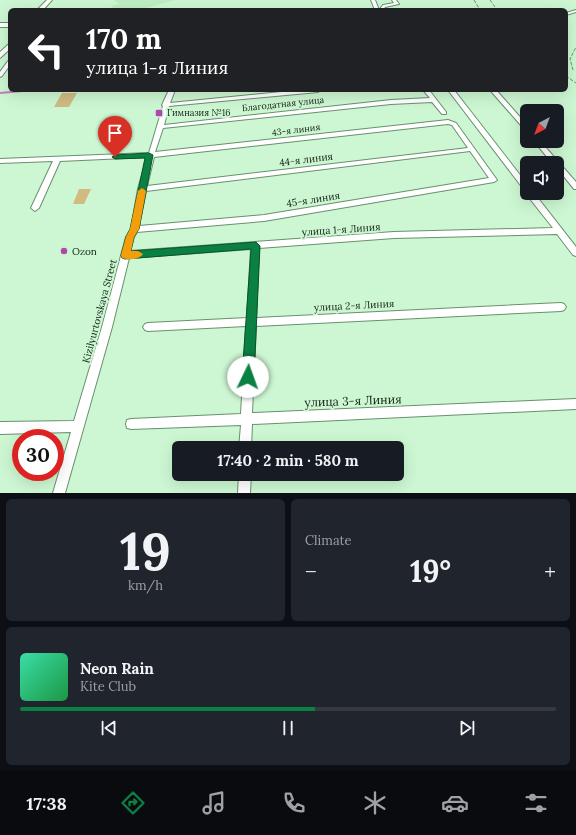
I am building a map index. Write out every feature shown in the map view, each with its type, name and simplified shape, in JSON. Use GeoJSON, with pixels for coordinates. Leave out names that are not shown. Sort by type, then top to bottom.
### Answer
{"type":"FeatureCollection","features":[{"type":"Feature","properties":{"kind":"main road"},"geometry":{"type":"LineString","coordinates":[[42,8],[51,0]]}},
{"type":"Feature","properties":{"kind":"main road"},"geometry":{"type":"LineString","coordinates":[[0,52],[8,42]]}},
{"type":"Feature","properties":{"kind":"main road"},"geometry":{"type":"LineString","coordinates":[[0,56],[8,47]]}},
{"type":"Feature","properties":{"kind":"street"},"geometry":{"type":"LineString","coordinates":[[382,8],[384,6],[397,4],[394,0]]}},
{"type":"Feature","properties":{"kind":"street"},"geometry":{"type":"LineString","coordinates":[[0,74],[8,64]]}},
{"type":"Feature","properties":{"kind":"street","name":"Kizilyurtovskaya Street"},"geometry":{"type":"LineString","coordinates":[[59,493],[107,327],[130,237],[135,229],[149,155],[165,105],[171,92]]}},
{"type":"Feature","properties":{"kind":"street"},"geometry":{"type":"LineString","coordinates":[[165,105],[298,92]]}},
{"type":"Feature","properties":{"kind":"street"},"geometry":{"type":"LineString","coordinates":[[427,92],[444,113]]}},
{"type":"Feature","properties":{"kind":"street"},"geometry":{"type":"LineString","coordinates":[[453,92],[520,180]]}},
{"type":"Feature","properties":{"kind":"street"},"geometry":{"type":"LineString","coordinates":[[495,92],[520,121]]}},
{"type":"Feature","properties":{"kind":"street","name":"Благодатная улица"},"geometry":{"type":"LineString","coordinates":[[159,127],[391,102],[433,100]]}},
{"type":"Feature","properties":{"kind":"street","name":"43-я линия"},"geometry":{"type":"LineString","coordinates":[[0,161],[57,160],[149,155],[444,122],[454,124],[472,149]]}},
{"type":"Feature","properties":{"kind":"street"},"geometry":{"type":"LineString","coordinates":[[543,148],[549,156]]}},
{"type":"Feature","properties":{"kind":"street","name":"45-я линия"},"geometry":{"type":"LineString","coordinates":[[135,229],[264,218],[494,180],[472,149]]}},
{"type":"Feature","properties":{"kind":"street","name":"44-я линия"},"geometry":{"type":"LineString","coordinates":[[142,189],[472,149]]}},
{"type":"Feature","properties":{"kind":"street"},"geometry":{"type":"LineString","coordinates":[[35,208],[57,160]]}},
{"type":"Feature","properties":{"kind":"street"},"geometry":{"type":"LineString","coordinates":[[564,173],[576,186]]}},
{"type":"Feature","properties":{"kind":"street"},"geometry":{"type":"LineString","coordinates":[[535,200],[576,253]]}},
{"type":"Feature","properties":{"kind":"street","name":"улица 1-я Линия"},"geometry":{"type":"LineString","coordinates":[[125,255],[394,235],[559,231]]}},
{"type":"Feature","properties":{"kind":"street"},"geometry":{"type":"LineString","coordinates":[[245,441],[256,246]]}},
{"type":"Feature","properties":{"kind":"street","name":"улица 2-я Линия"},"geometry":{"type":"LineString","coordinates":[[148,327],[561,307]]}},
{"type":"Feature","properties":{"kind":"street","name":"улица 3-я Линия"},"geometry":{"type":"LineString","coordinates":[[131,424],[576,404]]}},
{"type":"Feature","properties":{"kind":"street"},"geometry":{"type":"LineString","coordinates":[[0,428],[78,426]]}},
{"type":"Feature","properties":{"kind":"street"},"geometry":{"type":"LineString","coordinates":[[244,493],[245,481]]}},
{"type":"Feature","properties":{"kind":"shaded area"},"geometry":{"type":"Polygon","coordinates":[[[114,0],[176,0],[146,8],[113,8],[111,6],[119,4],[114,0]]]}},
{"type":"Feature","properties":{"kind":"shaded area"},"geometry":{"type":"Polygon","coordinates":[[[62,93],[77,93],[69,107],[54,107],[62,93]]]}},
{"type":"Feature","properties":{"kind":"shaded area"},"geometry":{"type":"Polygon","coordinates":[[[79,189],[91,189],[84,204],[73,204],[79,189]]]}},
{"type":"Feature","properties":{"kind":"waterway"},"geometry":{"type":"LineString","coordinates":[[0,93],[11,92]]}},
{"type":"Feature","properties":{"kind":"railway"},"geometry":{"type":"LineString","coordinates":[[474,0],[479,8]]}},
{"type":"Feature","properties":{"kind":"railway"},"geometry":{"type":"LineString","coordinates":[[490,0],[496,8]]}},
{"type":"Feature","properties":{"kind":"railway"},"geometry":{"type":"LineString","coordinates":[[573,70],[570,59],[576,47]]}},
{"type":"Feature","properties":{"kind":"railway"},"geometry":{"type":"LineString","coordinates":[[568,77],[576,83]]}},
{"type":"Feature","properties":{"kind":"slow traffic"},"geometry":{"type":"LineString","coordinates":[[138,254],[125,255],[130,237],[135,229],[142,191]]}},
{"type":"Feature","properties":{"kind":"place","name":"Гимназия №16"},"geometry":{"type":"Point","coordinates":[159,113]}},
{"type":"Feature","properties":{"kind":"place","name":"Ozon"},"geometry":{"type":"Point","coordinates":[64,251]}},
{"type":"Feature","properties":{"kind":"route"},"geometry":{"type":"LineString","coordinates":[[115,157],[149,155],[135,229],[130,237],[125,255],[256,246],[248,377]]}}]}
